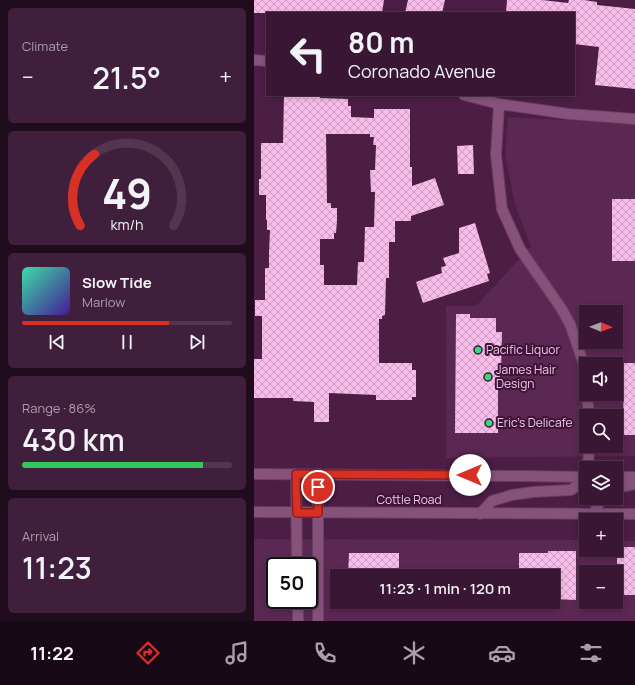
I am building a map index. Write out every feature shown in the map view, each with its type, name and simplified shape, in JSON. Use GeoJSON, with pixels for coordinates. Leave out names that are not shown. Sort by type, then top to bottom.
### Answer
{"type":"FeatureCollection","features":[{"type":"Feature","properties":{"kind":"main road"},"geometry":{"type":"LineString","coordinates":[[254,60],[266,61]]}},
{"type":"Feature","properties":{"kind":"main road"},"geometry":{"type":"LineString","coordinates":[[468,96],[499,104],[569,114],[635,119]]}},
{"type":"Feature","properties":{"kind":"main road"},"geometry":{"type":"LineString","coordinates":[[499,104],[496,155],[502,209],[520,249],[561,308],[570,324],[581,357]]}},
{"type":"Feature","properties":{"kind":"main road","name":"Cottle Road"},"geometry":{"type":"LineString","coordinates":[[254,474],[579,478]]}},
{"type":"Feature","properties":{"kind":"main road"},"geometry":{"type":"LineString","coordinates":[[296,474],[297,557]]}},
{"type":"Feature","properties":{"kind":"main road"},"geometry":{"type":"LineString","coordinates":[[318,474],[318,621]]}},
{"type":"Feature","properties":{"kind":"main road"},"geometry":{"type":"LineString","coordinates":[[623,477],[635,477]]}},
{"type":"Feature","properties":{"kind":"main road"},"geometry":{"type":"LineString","coordinates":[[480,514],[492,501],[512,495],[533,492],[571,490],[579,484]]}},
{"type":"Feature","properties":{"kind":"main road"},"geometry":{"type":"LineString","coordinates":[[623,487],[635,484]]}},
{"type":"Feature","properties":{"kind":"main road","name":"Cottle Road"},"geometry":{"type":"LineString","coordinates":[[254,512],[579,514]]}},
{"type":"Feature","properties":{"kind":"main road","name":"Cottle Road"},"geometry":{"type":"LineString","coordinates":[[623,514],[635,514]]}},
{"type":"Feature","properties":{"kind":"main road"},"geometry":{"type":"LineString","coordinates":[[298,609],[298,621]]}},
{"type":"Feature","properties":{"kind":"shaded area"},"geometry":{"type":"Polygon","coordinates":[[[508,117],[635,124],[635,456],[446,458],[446,306],[476,306],[531,246],[515,205],[505,154],[508,117]]]}},
{"type":"Feature","properties":{"kind":"shaded area"},"geometry":{"type":"Polygon","coordinates":[[[254,539],[579,540],[579,557],[623,557],[623,541],[635,541],[635,621],[254,621],[254,539]]]}},
{"type":"Feature","properties":{"kind":"building"},"geometry":{"type":"Polygon","coordinates":[[[254,0],[384,0],[382,12],[254,13],[254,0]]]}},
{"type":"Feature","properties":{"kind":"building"},"geometry":{"type":"Polygon","coordinates":[[[408,0],[445,0],[442,12],[405,12],[408,0]]]}},
{"type":"Feature","properties":{"kind":"building"},"geometry":{"type":"Polygon","coordinates":[[[507,0],[542,0],[568,3],[569,0],[584,0],[597,2],[597,5],[635,9],[635,89],[595,85],[599,47],[575,44],[575,12],[506,12],[507,0]]]}},
{"type":"Feature","properties":{"kind":"building"},"geometry":{"type":"Polygon","coordinates":[[[284,96],[320,96],[320,98],[348,99],[348,106],[351,106],[351,117],[374,118],[374,109],[410,109],[410,167],[412,167],[412,186],[435,178],[444,205],[411,216],[411,221],[395,221],[395,242],[389,242],[389,278],[386,278],[385,315],[382,316],[382,319],[379,319],[379,363],[412,363],[412,370],[416,370],[416,397],[412,397],[412,400],[376,400],[376,395],[329,393],[329,422],[314,422],[314,402],[293,401],[293,398],[254,398],[254,359],[262,359],[262,316],[255,316],[255,300],[265,300],[265,268],[269,268],[270,230],[267,230],[266,195],[259,195],[259,179],[261,179],[261,143],[283,143],[284,96]],[[326,134],[327,203],[331,203],[331,208],[337,208],[337,221],[334,239],[320,239],[320,265],[324,265],[324,285],[357,285],[358,262],[364,262],[365,227],[374,227],[375,192],[371,192],[370,170],[375,170],[376,145],[373,145],[374,137],[370,137],[370,134],[326,134]]]}},
{"type":"Feature","properties":{"kind":"building"},"geometry":{"type":"Polygon","coordinates":[[[473,145],[474,174],[458,174],[457,146],[473,145]]]}},
{"type":"Feature","properties":{"kind":"building"},"geometry":{"type":"Polygon","coordinates":[[[612,199],[635,199],[635,261],[612,261],[612,199]]]}},
{"type":"Feature","properties":{"kind":"building"},"geometry":{"type":"Polygon","coordinates":[[[475,223],[490,273],[487,274],[489,281],[423,303],[416,282],[442,273],[441,267],[446,266],[443,258],[459,253],[459,228],[475,223]]]}},
{"type":"Feature","properties":{"kind":"building"},"geometry":{"type":"Polygon","coordinates":[[[456,314],[470,314],[470,318],[496,318],[496,332],[502,332],[501,373],[498,383],[498,433],[455,433],[456,314]]]}},
{"type":"Feature","properties":{"kind":"building"},"geometry":{"type":"Polygon","coordinates":[[[624,363],[635,363],[635,435],[623,435],[624,363]]]}},
{"type":"Feature","properties":{"kind":"building"},"geometry":{"type":"Polygon","coordinates":[[[623,547],[635,547],[635,595],[623,595],[623,565],[617,565],[617,557],[623,557],[623,547]]]}},
{"type":"Feature","properties":{"kind":"building"},"geometry":{"type":"Polygon","coordinates":[[[548,551],[576,551],[576,600],[560,599],[560,569],[519,569],[519,553],[548,553],[548,551]]]}},
{"type":"Feature","properties":{"kind":"building"},"geometry":{"type":"Polygon","coordinates":[[[349,553],[399,553],[399,569],[348,569],[349,553]]]}},
{"type":"Feature","properties":{"kind":"place","name":"Pacific Liquor"},"geometry":{"type":"Point","coordinates":[478,350]}},
{"type":"Feature","properties":{"kind":"place","name":"James Hair Design"},"geometry":{"type":"Point","coordinates":[488,377]}},
{"type":"Feature","properties":{"kind":"place","name":"Eric's Delicafe"},"geometry":{"type":"Point","coordinates":[489,423]}},
{"type":"Feature","properties":{"kind":"route"},"geometry":{"type":"LineString","coordinates":[[318,487],[318,513],[297,513],[296,474],[470,475]]}}]}
